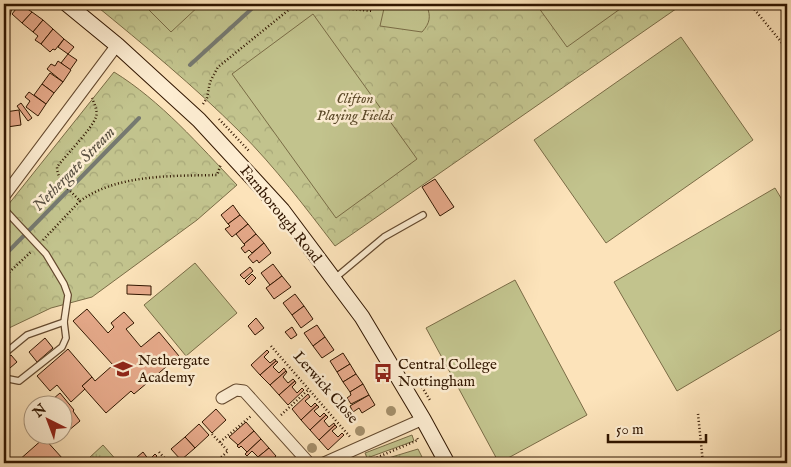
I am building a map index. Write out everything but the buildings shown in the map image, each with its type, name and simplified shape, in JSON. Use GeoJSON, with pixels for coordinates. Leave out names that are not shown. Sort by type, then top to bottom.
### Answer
{"type":"FeatureCollection","features":[{"type":"Feature","properties":{"kind":"street","name":"Farnborough Road"},"geometry":{"type":"LineString","coordinates":[[67,4],[117,46],[198,120],[232,154],[282,210],[373,334],[447,463]]}},
{"type":"Feature","properties":{"kind":"street"},"geometry":{"type":"LineString","coordinates":[[4,196],[117,46]]}},
{"type":"Feature","properties":{"kind":"street"},"geometry":{"type":"LineString","coordinates":[[222,398],[236,390],[244,391],[309,463]]}},
{"type":"Feature","properties":{"kind":"street"},"geometry":{"type":"LineString","coordinates":[[324,463],[423,419]]}},
{"type":"Feature","properties":{"kind":"lane"},"geometry":{"type":"LineString","coordinates":[[4,209],[46,254],[64,284],[68,300],[64,322],[66,338],[62,347],[20,381],[4,378]]}},
{"type":"Feature","properties":{"kind":"lane"},"geometry":{"type":"LineString","coordinates":[[334,279],[384,237],[424,215]]}},
{"type":"Feature","properties":{"kind":"lane"},"geometry":{"type":"LineString","coordinates":[[4,354],[27,335],[64,322]]}},
{"type":"Feature","properties":{"kind":"path"},"geometry":{"type":"LineString","coordinates":[[203,104],[208,98],[210,82],[218,67],[296,4]]}},
{"type":"Feature","properties":{"kind":"path"},"geometry":{"type":"LineString","coordinates":[[329,4],[339,8],[373,11]]}},
{"type":"Feature","properties":{"kind":"path"},"geometry":{"type":"LineString","coordinates":[[750,4],[787,49]]}},
{"type":"Feature","properties":{"kind":"path"},"geometry":{"type":"LineString","coordinates":[[80,201],[60,181],[57,167],[87,131],[96,116],[96,107],[87,85]]}},
{"type":"Feature","properties":{"kind":"path"},"geometry":{"type":"LineString","coordinates":[[4,277],[80,201],[96,190],[117,184],[159,177],[217,175],[222,164]]}},
{"type":"Feature","properties":{"kind":"path","name":"Lerwick Close"},"geometry":{"type":"LineString","coordinates":[[271,346],[359,448]]}},
{"type":"Feature","properties":{"kind":"path"},"geometry":{"type":"LineString","coordinates":[[272,423],[309,390]]}},
{"type":"Feature","properties":{"kind":"path"},"geometry":{"type":"LineString","coordinates":[[220,442],[260,408]]}},
{"type":"Feature","properties":{"kind":"path"},"geometry":{"type":"LineString","coordinates":[[698,414],[703,463]]}},
{"type":"Feature","properties":{"kind":"path"},"geometry":{"type":"LineString","coordinates":[[212,434],[228,451],[215,463]]}},
{"type":"Feature","properties":{"kind":"path"},"geometry":{"type":"LineString","coordinates":[[364,463],[418,440]]}},
{"type":"Feature","properties":{"kind":"path"},"geometry":{"type":"LineString","coordinates":[[159,452],[169,463]]}},
{"type":"Feature","properties":{"kind":"green space","name":"Clifton Playing Fields"},"geometry":{"type":"Polygon","coordinates":[[[94,4],[683,4],[335,246],[278,173],[253,145],[187,82],[94,4]]]}},
{"type":"Feature","properties":{"kind":"green space"},"geometry":{"type":"Polygon","coordinates":[[[143,4],[201,4],[171,32],[143,4]]]}},
{"type":"Feature","properties":{"kind":"green space"},"geometry":{"type":"Polygon","coordinates":[[[385,4],[427,6],[429,17],[427,26],[422,32],[380,26],[385,4]]]}},
{"type":"Feature","properties":{"kind":"green space"},"geometry":{"type":"Polygon","coordinates":[[[536,4],[627,4],[567,47],[536,4]]]}},
{"type":"Feature","properties":{"kind":"green space"},"geometry":{"type":"Polygon","coordinates":[[[313,14],[417,159],[336,218],[232,74],[313,14]]]}},
{"type":"Feature","properties":{"kind":"green space"},"geometry":{"type":"Polygon","coordinates":[[[681,37],[753,140],[606,243],[534,140],[681,37]]]}},
{"type":"Feature","properties":{"kind":"green space"},"geometry":{"type":"Polygon","coordinates":[[[114,72],[164,110],[237,185],[197,220],[92,297],[51,308],[9,328],[4,333],[4,210],[114,72]]]}},
{"type":"Feature","properties":{"kind":"green space"},"geometry":{"type":"Polygon","coordinates":[[[775,188],[787,208],[787,326],[677,391],[614,282],[775,188]]]}},
{"type":"Feature","properties":{"kind":"green space"},"geometry":{"type":"Polygon","coordinates":[[[195,263],[237,313],[186,356],[144,305],[195,263]]]}},
{"type":"Feature","properties":{"kind":"green space"},"geometry":{"type":"Polygon","coordinates":[[[515,280],[587,415],[499,463],[426,328],[515,280]]]}},
{"type":"Feature","properties":{"kind":"green space"},"geometry":{"type":"Polygon","coordinates":[[[412,435],[414,441],[367,458],[365,453],[412,435]]]}},
{"type":"Feature","properties":{"kind":"green space"},"geometry":{"type":"Polygon","coordinates":[[[103,445],[119,463],[94,463],[89,458],[103,445]]]}},
{"type":"Feature","properties":{"kind":"green space"},"geometry":{"type":"Polygon","coordinates":[[[418,449],[425,463],[372,463],[418,449]]]}},
{"type":"Feature","properties":{"kind":"waterway","name":"Nethergate Stream"},"geometry":{"type":"LineString","coordinates":[[190,65],[257,4]]}},
{"type":"Feature","properties":{"kind":"waterway"},"geometry":{"type":"LineString","coordinates":[[778,4],[787,15]]}},
{"type":"Feature","properties":{"kind":"waterway","name":"Nethergate Stream"},"geometry":{"type":"LineString","coordinates":[[4,256],[139,118]]}},
{"type":"Feature","properties":{"kind":"place","name":"Nethergate Academy"},"geometry":{"type":"Point","coordinates":[123,369]}},
{"type":"Feature","properties":{"kind":"place","name":"Central College Nottingham"},"geometry":{"type":"Point","coordinates":[383,373]}}]}
